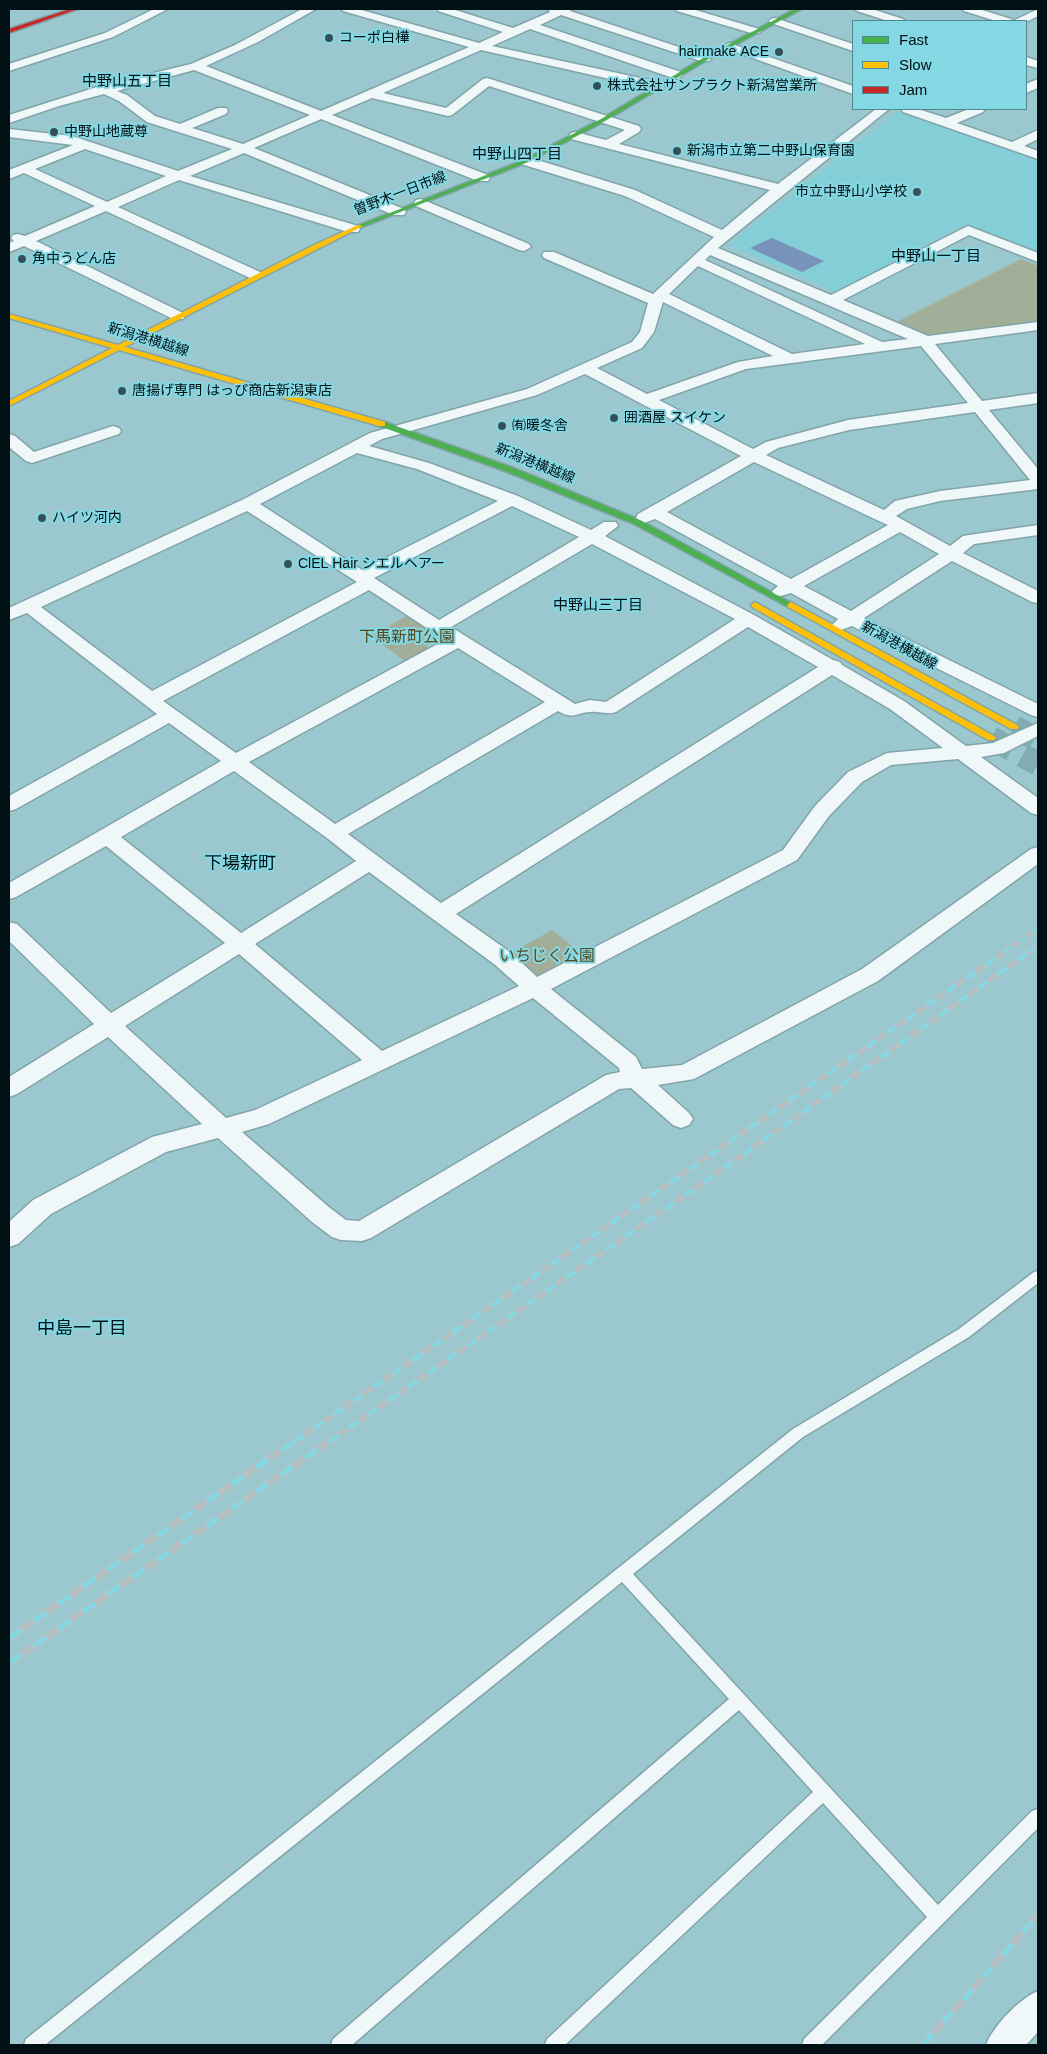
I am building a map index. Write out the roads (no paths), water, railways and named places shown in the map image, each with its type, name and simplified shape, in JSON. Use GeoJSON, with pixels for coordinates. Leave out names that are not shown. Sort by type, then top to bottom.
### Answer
{"type":"FeatureCollection","features":[{"type":"Feature","properties":{"kind":"main road"},"geometry":{"type":"LineString","coordinates":[[10,30],[75,9]]}},
{"type":"Feature","properties":{"kind":"main road","name":"曽野木一日市線"},"geometry":{"type":"LineString","coordinates":[[9,404],[256,275],[353,229],[526,161],[575,136],[755,31],[799,9]]}},
{"type":"Feature","properties":{"kind":"main road","name":"新潟港横越線"},"geometry":{"type":"LineString","coordinates":[[9,316],[118,346],[508,469],[637,522],[675,541],[1014,727]]}},
{"type":"Feature","properties":{"kind":"main road","name":"新潟港横越線"},"geometry":{"type":"LineString","coordinates":[[9,327],[107,353],[268,403]]}},
{"type":"Feature","properties":{"kind":"main road","name":"新潟港横越線"},"geometry":{"type":"LineString","coordinates":[[467,467],[502,480]]}},
{"type":"Feature","properties":{"kind":"main road"},"geometry":{"type":"LineString","coordinates":[[745,600],[992,738]]}},
{"type":"Feature","properties":{"kind":"street"},"geometry":{"type":"LineString","coordinates":[[9,68],[109,35],[162,9]]}},
{"type":"Feature","properties":{"kind":"street"},"geometry":{"type":"LineString","coordinates":[[9,119],[67,98],[195,66],[240,48],[310,9]]}},
{"type":"Feature","properties":{"kind":"street"},"geometry":{"type":"LineString","coordinates":[[347,9],[482,46],[659,86]]}},
{"type":"Feature","properties":{"kind":"street"},"geometry":{"type":"LineString","coordinates":[[442,9],[513,32]]}},
{"type":"Feature","properties":{"kind":"street"},"geometry":{"type":"LineString","coordinates":[[681,9],[755,31]]}},
{"type":"Feature","properties":{"kind":"street"},"geometry":{"type":"LineString","coordinates":[[861,9],[896,20]]}},
{"type":"Feature","properties":{"kind":"street"},"geometry":{"type":"LineString","coordinates":[[968,9],[1004,20]]}},
{"type":"Feature","properties":{"kind":"street"},"geometry":{"type":"LineString","coordinates":[[9,248],[372,94],[560,10],[705,59]]}},
{"type":"Feature","properties":{"kind":"street"},"geometry":{"type":"LineString","coordinates":[[1021,20],[1038,12]]}},
{"type":"Feature","properties":{"kind":"street"},"geometry":{"type":"LineString","coordinates":[[775,21],[852,48]]}},
{"type":"Feature","properties":{"kind":"street"},"geometry":{"type":"LineString","coordinates":[[530,25],[677,75]]}},
{"type":"Feature","properties":{"kind":"street"},"geometry":{"type":"LineString","coordinates":[[729,46],[852,90]]}},
{"type":"Feature","properties":{"kind":"street"},"geometry":{"type":"LineString","coordinates":[[195,66],[483,178]]}},
{"type":"Feature","properties":{"kind":"street"},"geometry":{"type":"LineString","coordinates":[[372,94],[448,112],[487,82],[635,129],[609,144]]}},
{"type":"Feature","properties":{"kind":"street"},"geometry":{"type":"LineString","coordinates":[[104,89],[123,98],[151,119],[243,148],[399,212]]}},
{"type":"Feature","properties":{"kind":"street"},"geometry":{"type":"LineString","coordinates":[[182,128],[222,110]]}},
{"type":"Feature","properties":{"kind":"street"},"geometry":{"type":"LineString","coordinates":[[9,615],[248,504],[357,439],[376,436],[399,436],[532,392],[637,345],[648,334],[658,298],[722,235],[882,110]]}},
{"type":"Feature","properties":{"kind":"street"},"geometry":{"type":"LineString","coordinates":[[910,110],[1038,155]]}},
{"type":"Feature","properties":{"kind":"street"},"geometry":{"type":"LineString","coordinates":[[948,122],[977,110]]}},
{"type":"Feature","properties":{"kind":"street"},"geometry":{"type":"LineString","coordinates":[[9,133],[68,139],[83,146],[177,176],[353,229]]}},
{"type":"Feature","properties":{"kind":"street"},"geometry":{"type":"LineString","coordinates":[[1013,146],[1038,134]]}},
{"type":"Feature","properties":{"kind":"street"},"geometry":{"type":"LineString","coordinates":[[575,136],[780,189]]}},
{"type":"Feature","properties":{"kind":"street"},"geometry":{"type":"LineString","coordinates":[[9,175],[83,146]]}},
{"type":"Feature","properties":{"kind":"street"},"geometry":{"type":"LineString","coordinates":[[526,161],[630,193],[722,235]]}},
{"type":"Feature","properties":{"kind":"street"},"geometry":{"type":"LineString","coordinates":[[25,169],[256,275]]}},
{"type":"Feature","properties":{"kind":"street"},"geometry":{"type":"LineString","coordinates":[[421,203],[524,247]]}},
{"type":"Feature","properties":{"kind":"street"},"geometry":{"type":"LineString","coordinates":[[832,301],[968,230],[1038,258]]}},
{"type":"Feature","properties":{"kind":"street"},"geometry":{"type":"LineString","coordinates":[[9,233],[178,316]]}},
{"type":"Feature","properties":{"kind":"street"},"geometry":{"type":"LineString","coordinates":[[709,249],[924,340],[1038,479]]}},
{"type":"Feature","properties":{"kind":"street"},"geometry":{"type":"LineString","coordinates":[[549,255],[658,298],[788,358]]}},
{"type":"Feature","properties":{"kind":"street"},"geometry":{"type":"LineString","coordinates":[[697,261],[878,346]]}},
{"type":"Feature","properties":{"kind":"street"},"geometry":{"type":"LineString","coordinates":[[647,399],[744,365],[1038,326]]}},
{"type":"Feature","properties":{"kind":"street"},"geometry":{"type":"LineString","coordinates":[[585,368],[752,455],[901,525],[951,554],[1038,598]]}},
{"type":"Feature","properties":{"kind":"street"},"geometry":{"type":"LineString","coordinates":[[637,522],[772,445],[848,425],[1038,398]]}},
{"type":"Feature","properties":{"kind":"street"},"geometry":{"type":"LineString","coordinates":[[9,439],[32,458],[113,431]]}},
{"type":"Feature","properties":{"kind":"street"},"geometry":{"type":"LineString","coordinates":[[357,439],[512,500],[604,529],[748,619],[898,704],[1038,808]]}},
{"type":"Feature","properties":{"kind":"street"},"geometry":{"type":"LineString","coordinates":[[885,517],[901,505],[940,496],[1038,484]]}},
{"type":"Feature","properties":{"kind":"street"},"geometry":{"type":"LineString","coordinates":[[150,700],[512,500]]}},
{"type":"Feature","properties":{"kind":"street"},"geometry":{"type":"LineString","coordinates":[[248,504],[458,640],[572,711],[590,706],[609,708],[748,619]]}},
{"type":"Feature","properties":{"kind":"street"},"geometry":{"type":"LineString","coordinates":[[655,512],[852,619],[1038,711]]}},
{"type":"Feature","properties":{"kind":"street"},"geometry":{"type":"LineString","coordinates":[[775,595],[901,525]]}},
{"type":"Feature","properties":{"kind":"street"},"geometry":{"type":"LineString","coordinates":[[439,627],[604,529]]}},
{"type":"Feature","properties":{"kind":"street"},"geometry":{"type":"LineString","coordinates":[[836,628],[951,554],[969,540],[1038,530]]}},
{"type":"Feature","properties":{"kind":"street"},"geometry":{"type":"LineString","coordinates":[[1015,586],[1038,582]]}},
{"type":"Feature","properties":{"kind":"street"},"geometry":{"type":"LineString","coordinates":[[28,605],[170,715],[334,832],[370,862],[502,958],[535,988],[628,1063],[634,1077],[681,1119]]}},
{"type":"Feature","properties":{"kind":"street"},"geometry":{"type":"LineString","coordinates":[[9,892],[235,762],[458,640]]}},
{"type":"Feature","properties":{"kind":"street"},"geometry":{"type":"LineString","coordinates":[[441,913],[833,666]]}},
{"type":"Feature","properties":{"kind":"street"},"geometry":{"type":"LineString","coordinates":[[334,832],[558,703]]}},
{"type":"Feature","properties":{"kind":"street"},"geometry":{"type":"LineString","coordinates":[[9,804],[170,715]]}},
{"type":"Feature","properties":{"kind":"street"},"geometry":{"type":"LineString","coordinates":[[9,1237],[42,1207],[160,1144],[261,1118],[535,988],[790,856],[822,811],[855,777],[888,759],[997,750],[1038,729]]}},
{"type":"Feature","properties":{"kind":"street"},"geometry":{"type":"LineString","coordinates":[[107,836],[241,944],[380,1062]]}},
{"type":"Feature","properties":{"kind":"street"},"geometry":{"type":"LineString","coordinates":[[9,929],[109,1025],[222,1128],[341,1230],[362,1231],[614,1081],[686,1072],[870,975],[1038,854]]}},
{"type":"Feature","properties":{"kind":"street"},"geometry":{"type":"LineString","coordinates":[[9,1088],[370,862]]}},
{"type":"Feature","properties":{"kind":"street"},"geometry":{"type":"LineString","coordinates":[[1003,2045],[1038,2008]]}},
{"type":"Feature","properties":{"kind":"lane"},"geometry":{"type":"LineString","coordinates":[[32,2045],[798,1432],[964,1333],[1038,1276]]}},
{"type":"Feature","properties":{"kind":"lane"},"geometry":{"type":"LineString","coordinates":[[623,1573],[938,1917]]}},
{"type":"Feature","properties":{"kind":"lane"},"geometry":{"type":"LineString","coordinates":[[339,2045],[739,1700]]}},
{"type":"Feature","properties":{"kind":"lane"},"geometry":{"type":"LineString","coordinates":[[553,2045],[824,1792]]}},
{"type":"Feature","properties":{"kind":"lane"},"geometry":{"type":"LineString","coordinates":[[810,2045],[1038,1817]]}},
{"type":"Feature","properties":{"kind":"tunnel"},"geometry":{"type":"LineString","coordinates":[[1014,727],[1038,740]]}},
{"type":"Feature","properties":{"kind":"tunnel"},"geometry":{"type":"LineString","coordinates":[[991,738],[1038,764]]}},
{"type":"Feature","properties":{"kind":"railway"},"geometry":{"type":"LineString","coordinates":[[1004,952],[1038,929]]}},
{"type":"Feature","properties":{"kind":"railway"},"geometry":{"type":"LineString","coordinates":[[1029,952],[1038,946]]}},
{"type":"Feature","properties":{"kind":"railway"},"geometry":{"type":"LineString","coordinates":[[294,1442],[1006,951]]}},
{"type":"Feature","properties":{"kind":"railway"},"geometry":{"type":"LineString","coordinates":[[329,1442],[717,1173],[1031,951]]}},
{"type":"Feature","properties":{"kind":"railway"},"geometry":{"type":"LineString","coordinates":[[9,1638],[296,1440]]}},
{"type":"Feature","properties":{"kind":"railway"},"geometry":{"type":"LineString","coordinates":[[9,1663],[331,1440]]}},
{"type":"Feature","properties":{"kind":"railway"},"geometry":{"type":"LineString","coordinates":[[923,2045],[1038,1915]]}},
{"type":"Feature","properties":{"kind":"place","name":"コーポ白樺"},"geometry":{"type":"Point","coordinates":[329,38]}},
{"type":"Feature","properties":{"kind":"place","name":"hairmake ACE"},"geometry":{"type":"Point","coordinates":[779,52]}},
{"type":"Feature","properties":{"kind":"place","name":"株式会社サンプラクト新潟営業所"},"geometry":{"type":"Point","coordinates":[597,86]}},
{"type":"Feature","properties":{"kind":"place","name":"中野山地蔵尊"},"geometry":{"type":"Point","coordinates":[54,132]}},
{"type":"Feature","properties":{"kind":"place","name":"新潟市立第二中野山保育園"},"geometry":{"type":"Point","coordinates":[677,151]}},
{"type":"Feature","properties":{"kind":"place","name":"市立中野山小学校"},"geometry":{"type":"Point","coordinates":[917,192]}},
{"type":"Feature","properties":{"kind":"place","name":"角中うどん店"},"geometry":{"type":"Point","coordinates":[22,259]}},
{"type":"Feature","properties":{"kind":"place","name":"唐揚げ専門 はっぴ商店新潟東店"},"geometry":{"type":"Point","coordinates":[122,391]}},
{"type":"Feature","properties":{"kind":"place","name":"囲酒屋 スイケン"},"geometry":{"type":"Point","coordinates":[614,418]}},
{"type":"Feature","properties":{"kind":"place","name":"㈲暖冬舎"},"geometry":{"type":"Point","coordinates":[502,426]}},
{"type":"Feature","properties":{"kind":"place","name":"ハイツ河内"},"geometry":{"type":"Point","coordinates":[42,518]}},
{"type":"Feature","properties":{"kind":"place","name":"ClEL Hair シエルヘアー"},"geometry":{"type":"Point","coordinates":[288,564]}},
{"type":"Feature","properties":{"kind":"district","name":"中野山五丁目"},"geometry":{"type":"Point","coordinates":[127,82]}},
{"type":"Feature","properties":{"kind":"district","name":"中野山四丁目"},"geometry":{"type":"Point","coordinates":[517,155]}},
{"type":"Feature","properties":{"kind":"district","name":"中野山一丁目"},"geometry":{"type":"Point","coordinates":[936,257]}},
{"type":"Feature","properties":{"kind":"district","name":"中野山三丁目"},"geometry":{"type":"Point","coordinates":[598,606]}},
{"type":"Feature","properties":{"kind":"district","name":"下場新町"},"geometry":{"type":"Point","coordinates":[240,864]}},
{"type":"Feature","properties":{"kind":"district","name":"中島一丁目"},"geometry":{"type":"Point","coordinates":[82,1329]}},
{"type":"Feature","properties":{"kind":"park label","name":"下馬新町公園"},"geometry":{"type":"Point","coordinates":[407,638]}},
{"type":"Feature","properties":{"kind":"park label","name":"いちじく公園"},"geometry":{"type":"Point","coordinates":[547,957]}}]}
